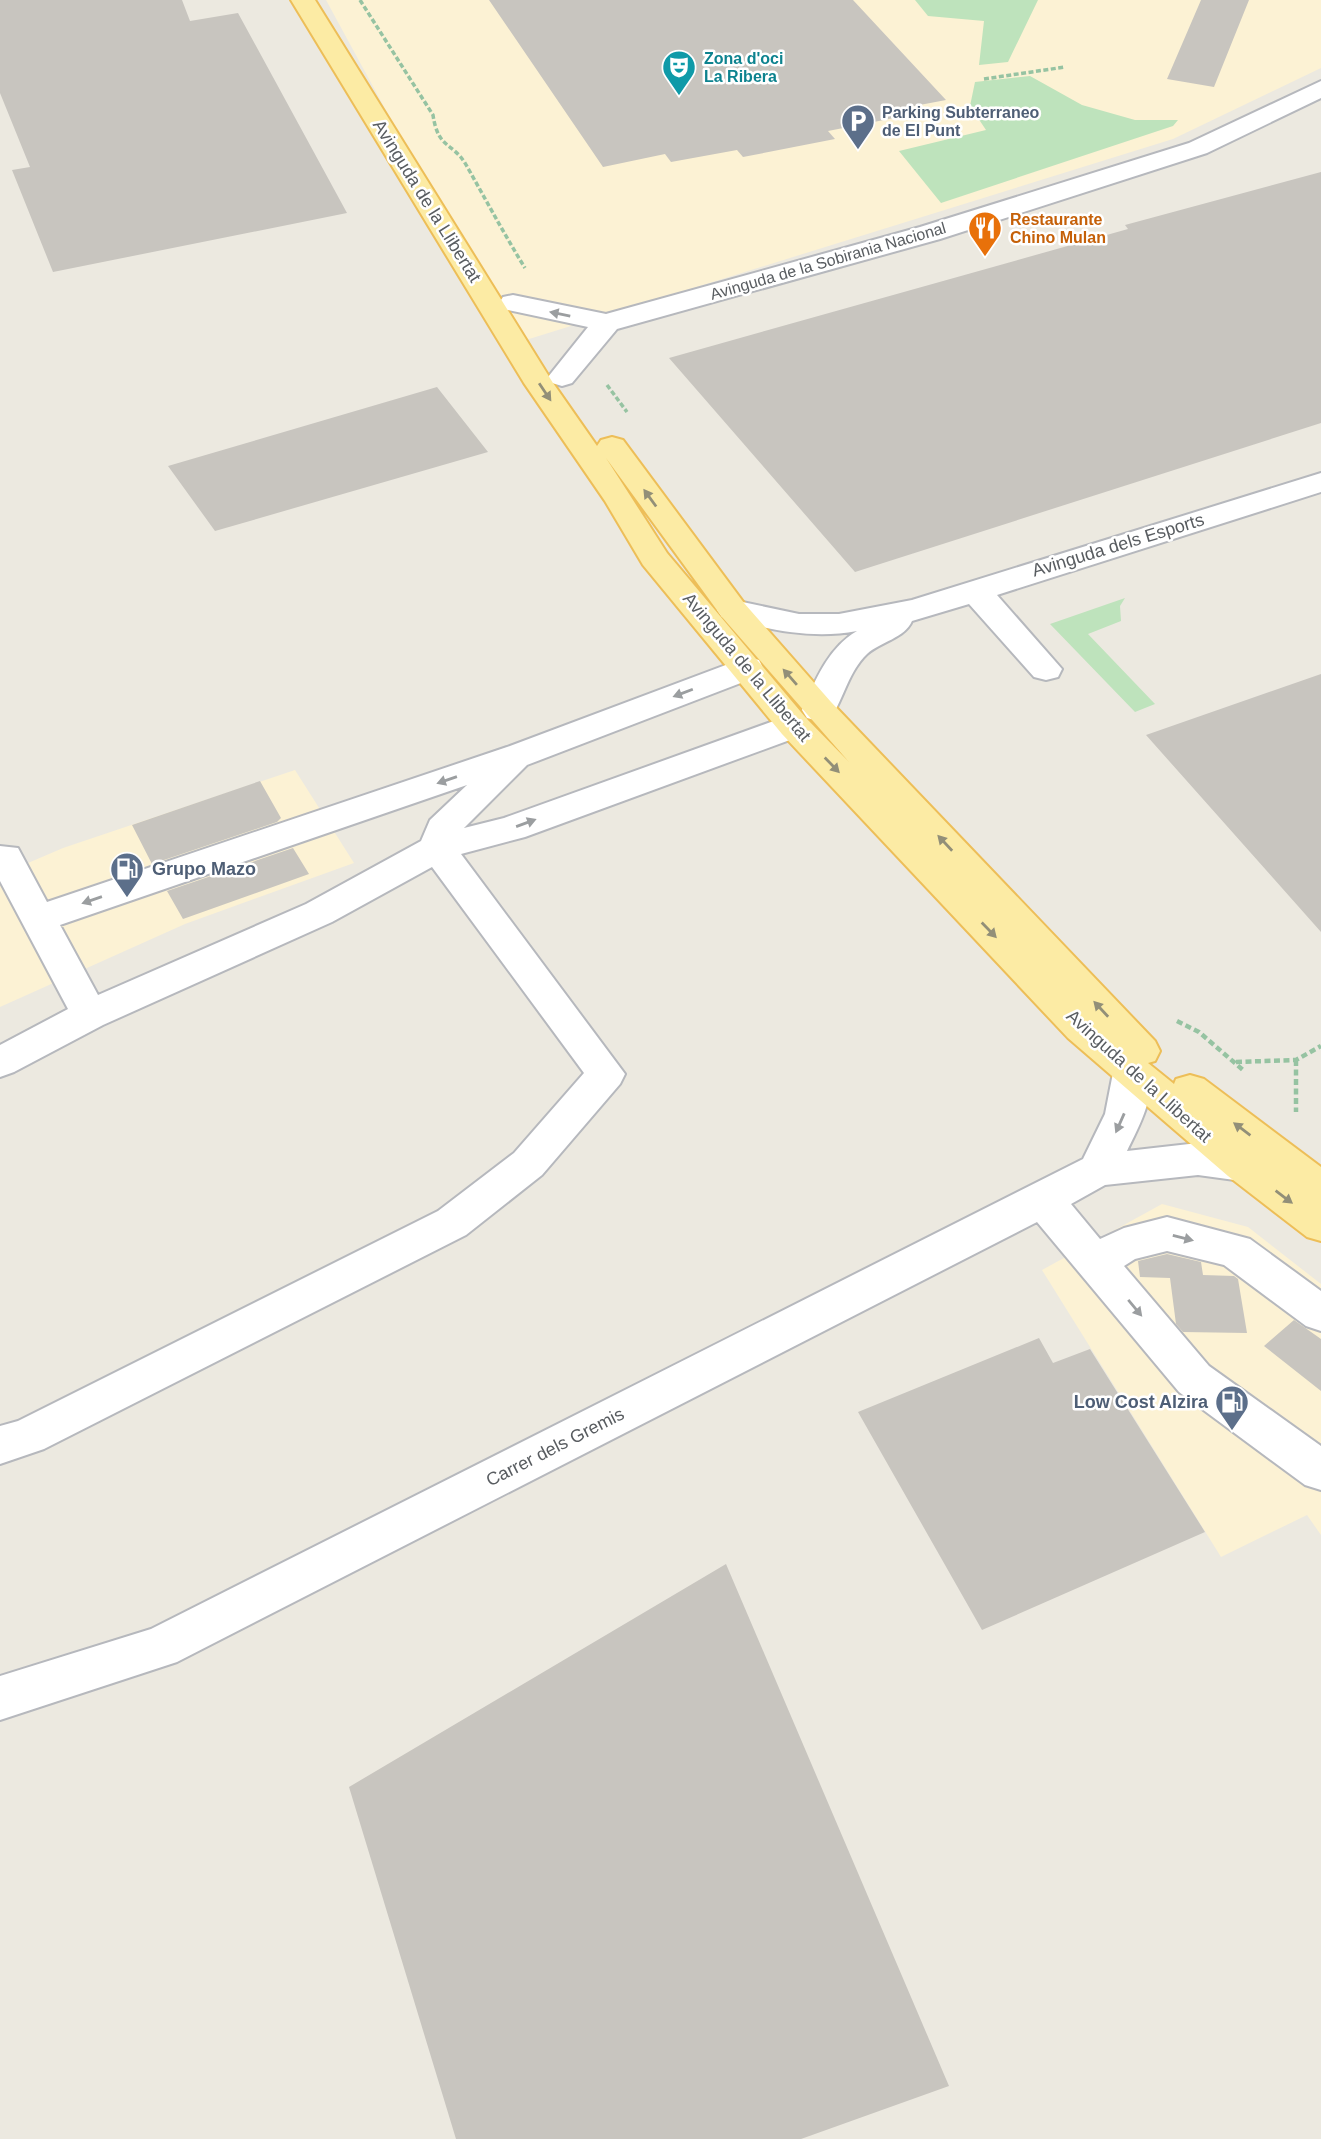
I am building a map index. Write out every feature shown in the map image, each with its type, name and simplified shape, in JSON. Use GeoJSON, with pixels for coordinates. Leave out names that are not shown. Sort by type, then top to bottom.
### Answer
{"type":"FeatureCollection","features":[{"type":"Feature","properties":{"kind":"main road","name":"Avinguda de la Llibertat"},"geometry":{"type":"LineString","coordinates":[[303,0],[539,383],[620,501],[654,558],[747,668],[807,718],[1148,1058],[1321,1189]]}},
{"type":"Feature","properties":{"kind":"main road","name":"Avinguda de la Llibertat"},"geometry":{"type":"LineString","coordinates":[[325,0],[562,377],[733,610],[807,718],[1081,1028],[1242,1166],[1321,1225]]}},
{"type":"Feature","properties":{"kind":"street","name":"Avinguda de la Sobirania Nacional"},"geometry":{"type":"LineString","coordinates":[[513,303],[607,324],[930,233],[1198,148],[1321,88]]}},
{"type":"Feature","properties":{"kind":"street"},"geometry":{"type":"LineString","coordinates":[[562,377],[607,324]]}},
{"type":"Feature","properties":{"kind":"street","name":"Avinguda dels Esports"},"geometry":{"type":"LineString","coordinates":[[733,610],[799,624],[839,624],[916,610],[1321,482]]}},
{"type":"Feature","properties":{"kind":"street"},"geometry":{"type":"LineString","coordinates":[[974,590],[1046,669]]}},
{"type":"Feature","properties":{"kind":"street","name":"Avinguda dels Esports"},"geometry":{"type":"LineString","coordinates":[[807,718],[856,646],[916,610]]}},
{"type":"Feature","properties":{"kind":"street"},"geometry":{"type":"LineString","coordinates":[[37,919],[519,755],[747,668]]}},
{"type":"Feature","properties":{"kind":"street"},"geometry":{"type":"LineString","coordinates":[[0,1062],[90,1015],[319,913],[437,848],[513,828],[807,718]]}},
{"type":"Feature","properties":{"kind":"street"},"geometry":{"type":"LineString","coordinates":[[437,848],[442,829],[519,755]]}},
{"type":"Feature","properties":{"kind":"street"},"geometry":{"type":"LineString","coordinates":[[0,1445],[29,1437],[452,1223],[528,1164],[606,1074],[437,848]]}},
{"type":"Feature","properties":{"kind":"street"},"geometry":{"type":"LineString","coordinates":[[5,857],[90,1015]]}},
{"type":"Feature","properties":{"kind":"street"},"geometry":{"type":"LineString","coordinates":[[1098,1170],[1125,1114],[1132,1073]]}},
{"type":"Feature","properties":{"kind":"street","name":"Carrer dels Gremis"},"geometry":{"type":"LineString","coordinates":[[0,1698],[161,1647],[1098,1170],[1198,1159],[1242,1166]]}},
{"type":"Feature","properties":{"kind":"street"},"geometry":{"type":"LineString","coordinates":[[1043,1200],[1194,1378],[1321,1471]]}},
{"type":"Feature","properties":{"kind":"street"},"geometry":{"type":"LineString","coordinates":[[1097,1262],[1124,1244],[1167,1234],[1236,1251],[1321,1314]]}},
{"type":"Feature","properties":{"kind":"path"},"geometry":{"type":"LineString","coordinates":[[984,79],[1065,67]]}},
{"type":"Feature","properties":{"kind":"path"},"geometry":{"type":"LineString","coordinates":[[1296,1060],[1321,1046]]}},
{"type":"Feature","properties":{"kind":"shaded area"},"geometry":{"type":"Polygon","coordinates":[[[326,0],[1321,0],[1321,68],[1173,139],[513,344],[326,0]]]}},
{"type":"Feature","properties":{"kind":"shaded area","name":"Grupo Mazo"},"geometry":{"type":"Polygon","coordinates":[[[295,770],[354,863],[185,924],[0,1007],[0,875],[63,848],[295,770]]]}},
{"type":"Feature","properties":{"kind":"shaded area","name":"Low Cost Alzira"},"geometry":{"type":"Polygon","coordinates":[[[1162,1204],[1248,1227],[1321,1284],[1321,1535],[1307,1515],[1221,1557],[1042,1270],[1162,1204]]]}},
{"type":"Feature","properties":{"kind":"green space"},"geometry":{"type":"Polygon","coordinates":[[[915,0],[1038,0],[1008,62],[979,65],[984,21],[928,16],[915,0]]]}},
{"type":"Feature","properties":{"kind":"green space"},"geometry":{"type":"Polygon","coordinates":[[[1030,76],[1082,105],[1135,120],[1178,120],[1173,126],[941,203],[899,151],[986,130],[970,106],[975,82],[1030,76]]]}},
{"type":"Feature","properties":{"kind":"green space"},"geometry":{"type":"Polygon","coordinates":[[[1125,598],[1120,606],[1121,621],[1088,634],[1155,704],[1135,712],[1050,624],[1125,598]]]}},
{"type":"Feature","properties":{"kind":"building"},"geometry":{"type":"Polygon","coordinates":[[[0,0],[182,0],[190,21],[238,13],[347,213],[53,272],[12,170],[30,167],[0,93],[0,0]]]}},
{"type":"Feature","properties":{"kind":"building"},"geometry":{"type":"Polygon","coordinates":[[[489,0],[853,0],[946,100],[888,111],[894,118],[828,131],[835,139],[743,157],[737,150],[671,162],[665,154],[603,167],[489,0]]]}},
{"type":"Feature","properties":{"kind":"building"},"geometry":{"type":"Polygon","coordinates":[[[1201,0],[1249,0],[1214,87],[1167,79],[1201,0]]]}},
{"type":"Feature","properties":{"kind":"building"},"geometry":{"type":"Polygon","coordinates":[[[1321,172],[1321,423],[855,572],[669,358],[1128,229],[1125,225],[1321,172]]]}},
{"type":"Feature","properties":{"kind":"building"},"geometry":{"type":"Polygon","coordinates":[[[437,387],[488,452],[215,531],[168,466],[437,387]]]}},
{"type":"Feature","properties":{"kind":"building"},"geometry":{"type":"Polygon","coordinates":[[[1321,674],[1321,932],[1146,735],[1321,674]]]}},
{"type":"Feature","properties":{"kind":"building"},"geometry":{"type":"Polygon","coordinates":[[[260,781],[281,818],[277,822],[152,864],[132,825],[260,781]]]}},
{"type":"Feature","properties":{"kind":"building"},"geometry":{"type":"Polygon","coordinates":[[[293,848],[309,874],[183,919],[167,891],[293,848]]]}},
{"type":"Feature","properties":{"kind":"building"},"geometry":{"type":"Polygon","coordinates":[[[1167,1254],[1201,1262],[1203,1275],[1234,1276],[1238,1279],[1247,1333],[1183,1332],[1176,1324],[1170,1278],[1140,1277],[1138,1261],[1167,1254]]]}},
{"type":"Feature","properties":{"kind":"building"},"geometry":{"type":"Polygon","coordinates":[[[1294,1320],[1321,1339],[1321,1391],[1264,1346],[1294,1320]]]}},
{"type":"Feature","properties":{"kind":"building"},"geometry":{"type":"Polygon","coordinates":[[[1039,1338],[1053,1363],[1090,1349],[1205,1532],[982,1630],[858,1412],[1039,1338]]]}},
{"type":"Feature","properties":{"kind":"building"},"geometry":{"type":"Polygon","coordinates":[[[726,1564],[949,2086],[801,2139],[456,2139],[349,1787],[726,1564]]]}},
{"type":"Feature","properties":{"kind":"place","name":"Zona d'oci La Ribera"},"geometry":{"type":"Point","coordinates":[679,97]}},
{"type":"Feature","properties":{"kind":"place","name":"Parking Subterraneo de El Punt"},"geometry":{"type":"Point","coordinates":[858,151]}},
{"type":"Feature","properties":{"kind":"place","name":"Restaurante Chino Mulan"},"geometry":{"type":"Point","coordinates":[985,258]}},
{"type":"Feature","properties":{"kind":"place","name":"Grupo Mazo"},"geometry":{"type":"Point","coordinates":[127,899]}},
{"type":"Feature","properties":{"kind":"place","name":"Low Cost Alzira"},"geometry":{"type":"Point","coordinates":[1232,1432]}}]}
